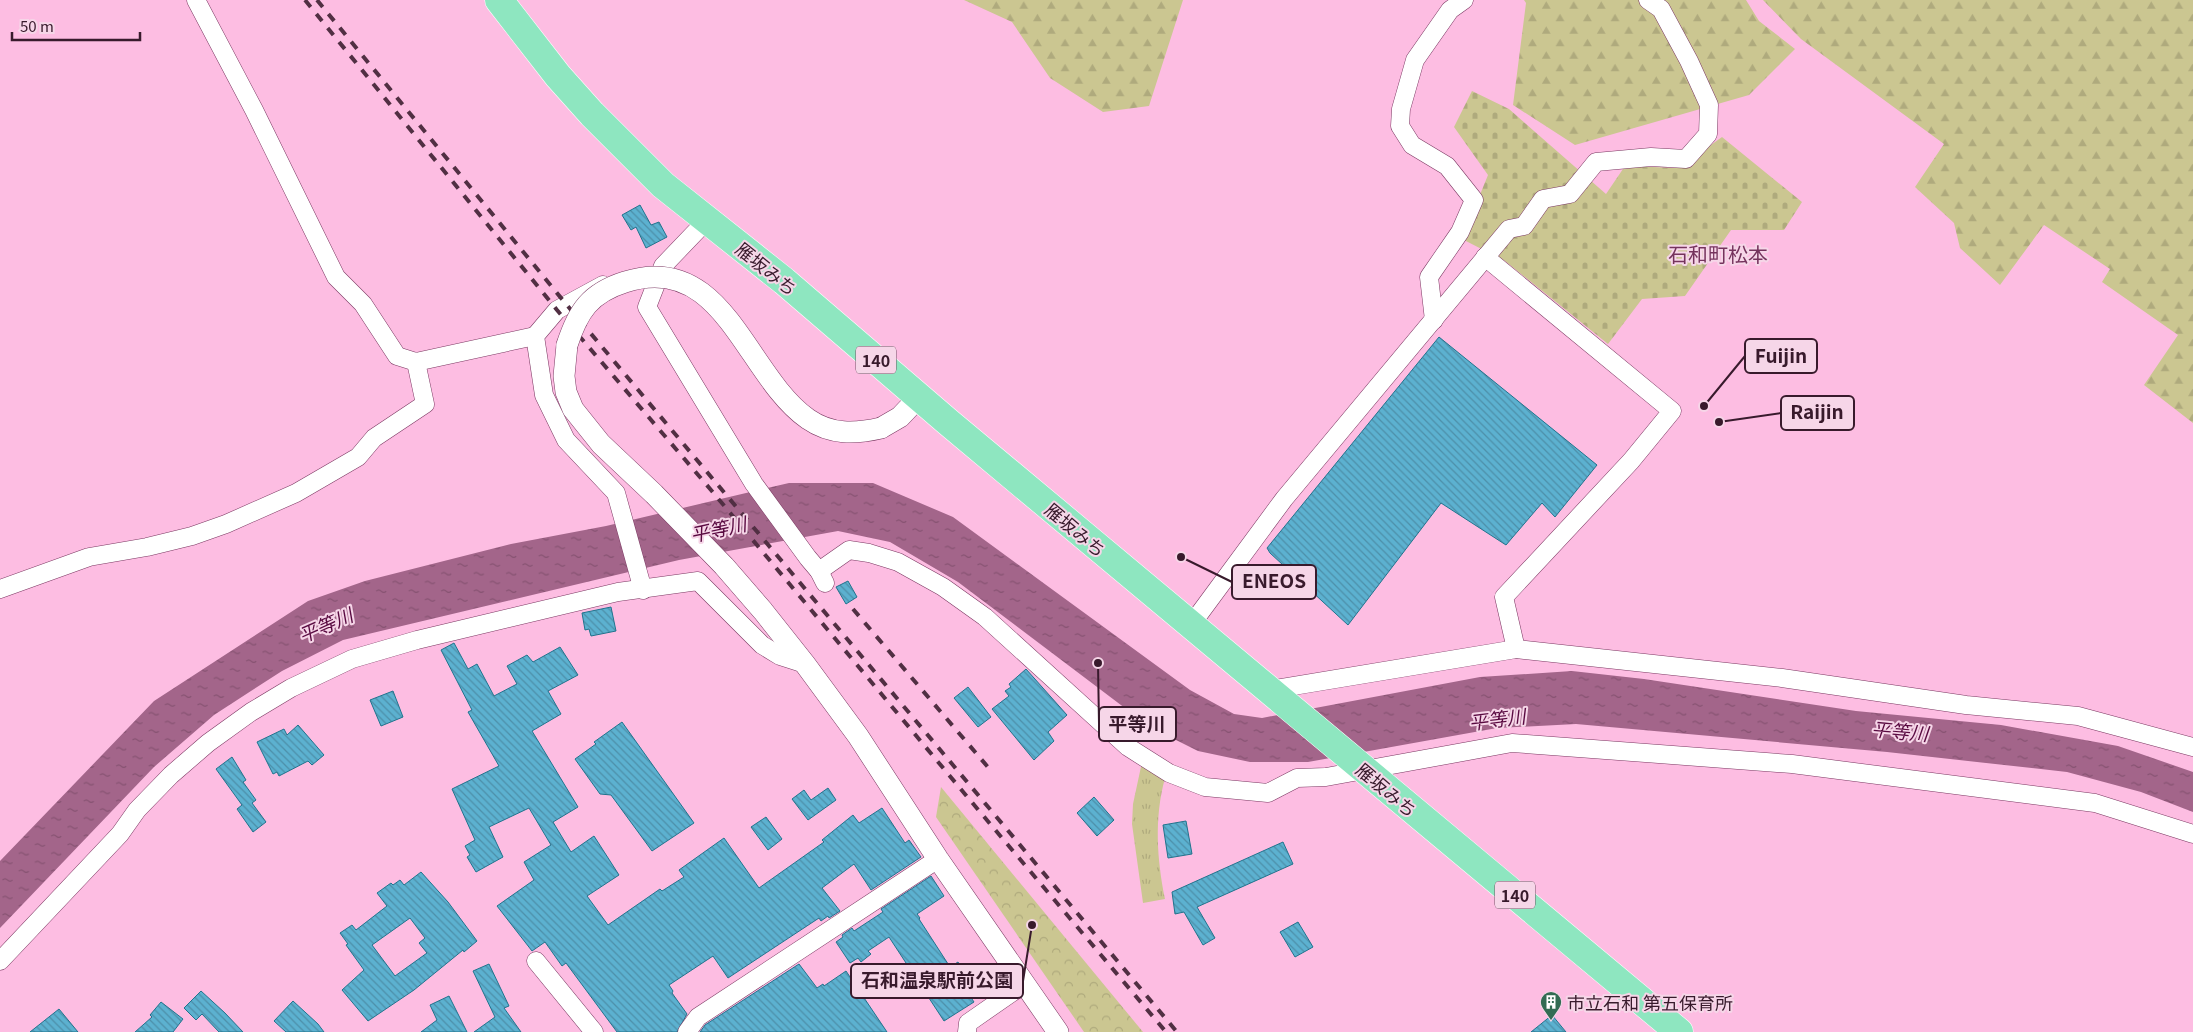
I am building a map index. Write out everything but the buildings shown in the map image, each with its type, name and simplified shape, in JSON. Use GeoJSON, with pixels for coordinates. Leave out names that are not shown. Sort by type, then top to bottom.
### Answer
{"type":"FeatureCollection","features":[{"type":"Feature","properties":{"kind":"highway","name":"雁坂みち"},"geometry":{"type":"LineString","coordinates":[[499,0],[558,76],[592,114],[663,185],[784,281],[919,397],[1679,1032]]}},
{"type":"Feature","properties":{"kind":"street"},"geometry":{"type":"LineString","coordinates":[[196,0],[245,93],[336,277],[363,304],[396,356],[416,362],[535,336],[557,310],[566,304],[636,270],[663,266]]}},
{"type":"Feature","properties":{"kind":"street"},"geometry":{"type":"LineString","coordinates":[[1434,320],[1429,278],[1460,232],[1474,200],[1447,166],[1412,145],[1400,126],[1401,109],[1415,60],[1450,10],[1464,0]]}},
{"type":"Feature","properties":{"kind":"street"},"geometry":{"type":"LineString","coordinates":[[1191,625],[1284,499],[1509,230],[1524,226],[1543,200],[1570,194],[1596,162],[1651,157],[1686,159],[1708,134],[1709,105],[1689,61],[1661,9],[1648,0]]}},
{"type":"Feature","properties":{"kind":"street"},"geometry":{"type":"LineString","coordinates":[[707,220],[663,266],[648,307],[754,484],[818,570],[849,550],[884,556],[916,570],[985,617],[1128,747],[1169,773],[1196,784],[1221,789],[1268,793],[1297,778],[1326,777],[1357,764],[1512,744],[1783,763],[2095,803],[2193,834]]}},
{"type":"Feature","properties":{"kind":"street"},"geometry":{"type":"LineString","coordinates":[[1485,257],[1672,411],[1630,461],[1504,597],[1516,649]]}},
{"type":"Feature","properties":{"kind":"street"},"geometry":{"type":"LineString","coordinates":[[919,397],[900,416],[881,428],[859,433],[826,429],[809,420],[783,396],[715,302],[699,290],[667,276],[640,277],[612,286],[592,299],[582,309],[566,345],[564,376],[566,392],[573,409],[602,444],[724,566],[763,610],[858,736],[938,859],[1058,1032]]}},
{"type":"Feature","properties":{"kind":"street"},"geometry":{"type":"LineString","coordinates":[[535,336],[544,395],[566,440],[616,494],[642,583]]}},
{"type":"Feature","properties":{"kind":"street"},"geometry":{"type":"LineString","coordinates":[[0,590],[89,557],[147,547],[192,536],[226,524],[296,493],[358,457],[374,438],[425,404],[416,362]]}},
{"type":"Feature","properties":{"kind":"street"},"geometry":{"type":"LineString","coordinates":[[0,961],[120,834],[138,810],[172,775],[208,743],[251,712],[291,688],[352,659],[417,640],[618,592],[642,583],[698,581],[762,645],[780,656],[805,664]]}},
{"type":"Feature","properties":{"kind":"street"},"geometry":{"type":"LineString","coordinates":[[1273,693],[1516,649],[1782,678],[1966,705],[2078,716],[2193,748]]}},
{"type":"Feature","properties":{"kind":"street"},"geometry":{"type":"LineString","coordinates":[[687,1032],[698,1018],[938,859]]}},
{"type":"Feature","properties":{"kind":"street"},"geometry":{"type":"LineString","coordinates":[[536,961],[594,1032]]}},
{"type":"Feature","properties":{"kind":"street"},"geometry":{"type":"LineString","coordinates":[[967,1032],[968,1023],[1024,984]]}},
{"type":"Feature","properties":{"kind":"green space"},"geometry":{"type":"Polygon","coordinates":[[[964,0],[1183,0],[1149,106],[1103,112],[1050,78],[1012,22],[964,0]]]}},
{"type":"Feature","properties":{"kind":"green space"},"geometry":{"type":"Polygon","coordinates":[[[1524,0],[1746,0],[1759,21],[1795,49],[1749,95],[1575,145],[1513,105],[1526,3],[1524,0]]]}},
{"type":"Feature","properties":{"kind":"green space"},"geometry":{"type":"Polygon","coordinates":[[[1763,0],[2193,0],[2193,423],[2144,385],[2178,335],[2102,282],[2110,269],[2044,225],[2000,285],[1960,248],[1954,223],[1915,187],[1944,144],[1801,39],[1763,0]]]}},
{"type":"Feature","properties":{"kind":"green space"},"geometry":{"type":"Polygon","coordinates":[[[1472,91],[1509,109],[1606,194],[1625,166],[1679,168],[1722,137],[1802,202],[1784,230],[1731,230],[1685,296],[1642,299],[1608,344],[1505,261],[1462,239],[1488,175],[1454,127],[1472,91]]]}},
{"type":"Feature","properties":{"kind":"green space"},"geometry":{"type":"Polygon","coordinates":[[[1142,762],[1165,778],[1159,808],[1158,839],[1165,899],[1143,903],[1132,824],[1133,804],[1142,762]]]}},
{"type":"Feature","properties":{"kind":"green space"},"geometry":{"type":"Polygon","coordinates":[[[941,787],[1143,1032],[1084,1032],[936,817],[941,787]]]}},
{"type":"Feature","properties":{"kind":"water"},"geometry":{"type":"Polygon","coordinates":[[[789,483],[873,483],[953,517],[1190,690],[1234,714],[1262,718],[1480,677],[1572,671],[1644,679],[1856,711],[2001,725],[2118,746],[2193,772],[2193,812],[2141,792],[2067,772],[1887,752],[1576,724],[1497,728],[1308,762],[1250,762],[1198,751],[1150,727],[958,582],[890,542],[838,531],[679,560],[343,640],[282,671],[214,715],[154,767],[0,928],[0,861],[154,701],[308,601],[365,581],[511,544],[606,526],[789,483]]]}},
{"type":"Feature","properties":{"kind":"railway"},"geometry":{"type":"LineString","coordinates":[[305,0],[557,310],[711,490],[1166,1032]]}},
{"type":"Feature","properties":{"kind":"railway"},"geometry":{"type":"LineString","coordinates":[[317,0],[566,304],[1177,1032]]}},
{"type":"Feature","properties":{"kind":"railway"},"geometry":{"type":"LineString","coordinates":[[853,609],[993,773]]}},
{"type":"Feature","properties":{"kind":"place","name":"Fuijin"},"geometry":{"type":"Point","coordinates":[1704,406]}},
{"type":"Feature","properties":{"kind":"place","name":"Raijin"},"geometry":{"type":"Point","coordinates":[1719,422]}},
{"type":"Feature","properties":{"kind":"place","name":"ENEOS"},"geometry":{"type":"Point","coordinates":[1181,557]}},
{"type":"Feature","properties":{"kind":"place","name":"平等川"},"geometry":{"type":"Point","coordinates":[1098,663]}},
{"type":"Feature","properties":{"kind":"place","name":"石和温泉駅前公園"},"geometry":{"type":"Point","coordinates":[1032,925]}},
{"type":"Feature","properties":{"kind":"place","name":"市立石和 第五保育所"},"geometry":{"type":"Point","coordinates":[1551,1021]}},
{"type":"Feature","properties":{"kind":"district","name":"石和町松本"},"geometry":{"type":"Point","coordinates":[1718,253]}}]}
